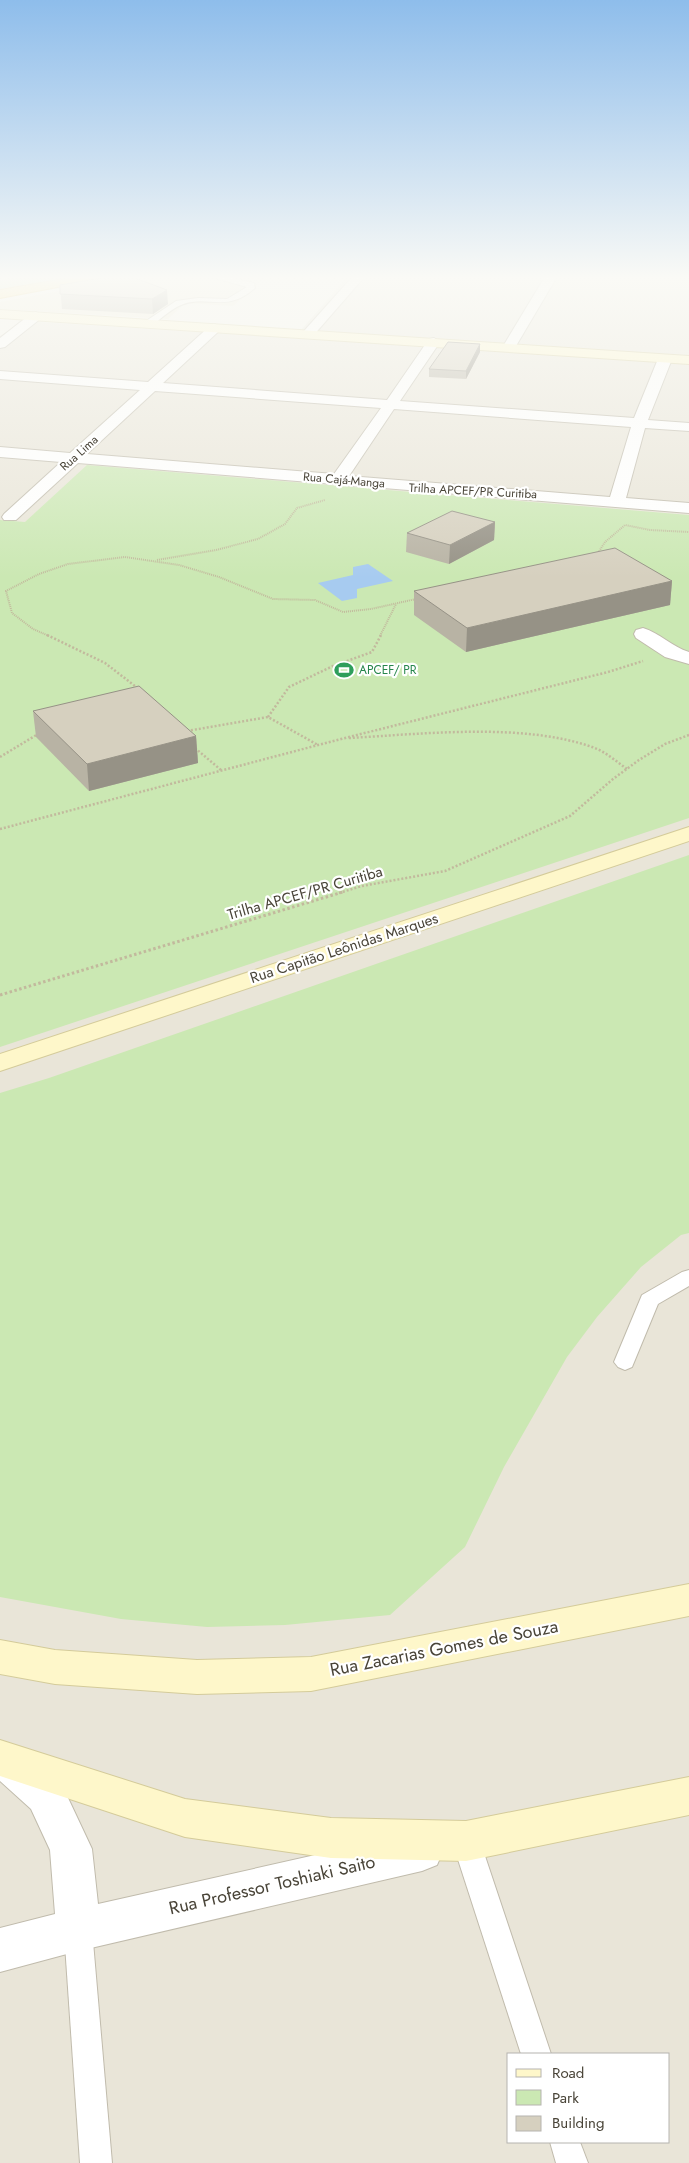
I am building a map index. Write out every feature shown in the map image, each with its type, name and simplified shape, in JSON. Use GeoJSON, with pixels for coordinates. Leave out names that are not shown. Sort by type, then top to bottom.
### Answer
{"type":"FeatureCollection","features":[{"type":"Feature","properties":{"kind":"main road","name":"Rua Capitão Leônidas Marques"},"geometry":{"type":"LineString","coordinates":[[0,1063],[689,834]]}},
{"type":"Feature","properties":{"kind":"main road","name":"Rua Zacarias Gomes de Souza"},"geometry":{"type":"LineString","coordinates":[[0,1656],[55,1667],[197,1677],[311,1674],[689,1600]]}},
{"type":"Feature","properties":{"kind":"main road"},"geometry":{"type":"LineString","coordinates":[[2,1759],[184,1818],[331,1838],[466,1841],[689,1796]]}},
{"type":"Feature","properties":{"kind":"street"},"geometry":{"type":"LineString","coordinates":[[13,376],[391,406],[689,427]]}},
{"type":"Feature","properties":{"kind":"street","name":"Rua Lima"},"geometry":{"type":"LineString","coordinates":[[10,517],[164,376]]}},
{"type":"Feature","properties":{"kind":"street"},"geometry":{"type":"LineString","coordinates":[[338,480],[411,376]]}},
{"type":"Feature","properties":{"kind":"street"},"geometry":{"type":"LineString","coordinates":[[617,502],[639,424],[658,376]]}},
{"type":"Feature","properties":{"kind":"street","name":"Rua Cajá-Manga"},"geometry":{"type":"LineString","coordinates":[[0,452],[689,508]]}},
{"type":"Feature","properties":{"kind":"street"},"geometry":{"type":"LineString","coordinates":[[643,634],[680,656]]}},
{"type":"Feature","properties":{"kind":"street"},"geometry":{"type":"LineString","coordinates":[[2,1759],[46,1796],[70,1849],[78,1930]]}},
{"type":"Feature","properties":{"kind":"street","name":"Rua Professor Toshiaki Saito"},"geometry":{"type":"LineString","coordinates":[[0,1950],[78,1930],[466,1841]]}},
{"type":"Feature","properties":{"kind":"lane"},"geometry":{"type":"LineString","coordinates":[[624,1362],[649,1300],[689,1278]]}},
{"type":"Feature","properties":{"kind":"lane"},"geometry":{"type":"LineString","coordinates":[[466,1841],[536,2053]]}},
{"type":"Feature","properties":{"kind":"lane"},"geometry":{"type":"LineString","coordinates":[[78,1930],[96,2163]]}},
{"type":"Feature","properties":{"kind":"lane"},"geometry":{"type":"LineString","coordinates":[[565,2143],[572,2163]]}},
{"type":"Feature","properties":{"kind":"path"},"geometry":{"type":"LineString","coordinates":[[154,561],[216,550],[258,539],[285,524],[297,508],[330,499]]}},
{"type":"Feature","properties":{"kind":"path"},"geometry":{"type":"LineString","coordinates":[[616,523],[650,530],[689,532]]}},
{"type":"Feature","properties":{"kind":"path"},"geometry":{"type":"LineString","coordinates":[[596,557],[605,542],[625,525]]}},
{"type":"Feature","properties":{"kind":"path"},"geometry":{"type":"LineString","coordinates":[[136,693],[135,686],[104,663],[68,644],[33,629],[12,612],[6,591],[38,574],[68,564],[125,557],[179,565],[219,577],[273,599],[315,600],[343,612],[419,599]]}},
{"type":"Feature","properties":{"kind":"path"},"geometry":{"type":"LineString","coordinates":[[268,717],[289,687],[333,666],[372,652],[396,604]]}},
{"type":"Feature","properties":{"kind":"path"},"geometry":{"type":"LineString","coordinates":[[0,829],[341,739],[680,656]]}},
{"type":"Feature","properties":{"kind":"path"},"geometry":{"type":"LineString","coordinates":[[185,731],[268,717],[318,745]]}},
{"type":"Feature","properties":{"kind":"path"},"geometry":{"type":"LineString","coordinates":[[0,757],[38,734]]}},
{"type":"Feature","properties":{"kind":"path"},"geometry":{"type":"LineString","coordinates":[[341,739],[457,734],[535,735],[596,749],[627,769]]}},
{"type":"Feature","properties":{"kind":"path","name":"Trilha APCEF/PR Curitiba"},"geometry":{"type":"LineString","coordinates":[[0,995],[362,886],[445,871],[570,816],[627,769],[665,744],[689,734]]}},
{"type":"Feature","properties":{"kind":"path"},"geometry":{"type":"LineString","coordinates":[[191,745],[221,770]]}},
{"type":"Feature","properties":{"kind":"shaded area"},"geometry":{"type":"Polygon","coordinates":[[[0,376],[689,376],[689,2163],[0,2163],[0,376]]]}},
{"type":"Feature","properties":{"kind":"green space","name":"APCEF/ PR"},"geometry":{"type":"Polygon","coordinates":[[[87,465],[689,515],[689,818],[0,1047],[0,520],[25,522],[87,465]]]}},
{"type":"Feature","properties":{"kind":"green space"},"geometry":{"type":"Polygon","coordinates":[[[689,855],[689,1233],[681,1235],[641,1267],[597,1317],[567,1357],[504,1467],[465,1547],[390,1615],[285,1625],[207,1627],[121,1619],[0,1597],[0,1093],[49,1078],[689,855]]]}},
{"type":"Feature","properties":{"kind":"water"},"geometry":{"type":"Polygon","coordinates":[[[368,564],[393,581],[357,589],[357,598],[342,601],[318,583],[353,575],[353,567],[368,564]]]}},
{"type":"Feature","properties":{"kind":"building"},"geometry":{"type":"Polygon","coordinates":[[[452,511],[495,522],[450,545],[407,533],[452,511]]]}},
{"type":"Feature","properties":{"kind":"building"},"geometry":{"type":"Polygon","coordinates":[[[615,548],[672,581],[467,628],[414,591],[615,548]]]}},
{"type":"Feature","properties":{"kind":"building"},"geometry":{"type":"Polygon","coordinates":[[[139,686],[196,736],[87,764],[33,711],[139,686]]]}},
{"type":"Feature","properties":{"kind":"place","name":"APCEF/ PR"},"geometry":{"type":"Point","coordinates":[344,670]}}]}
